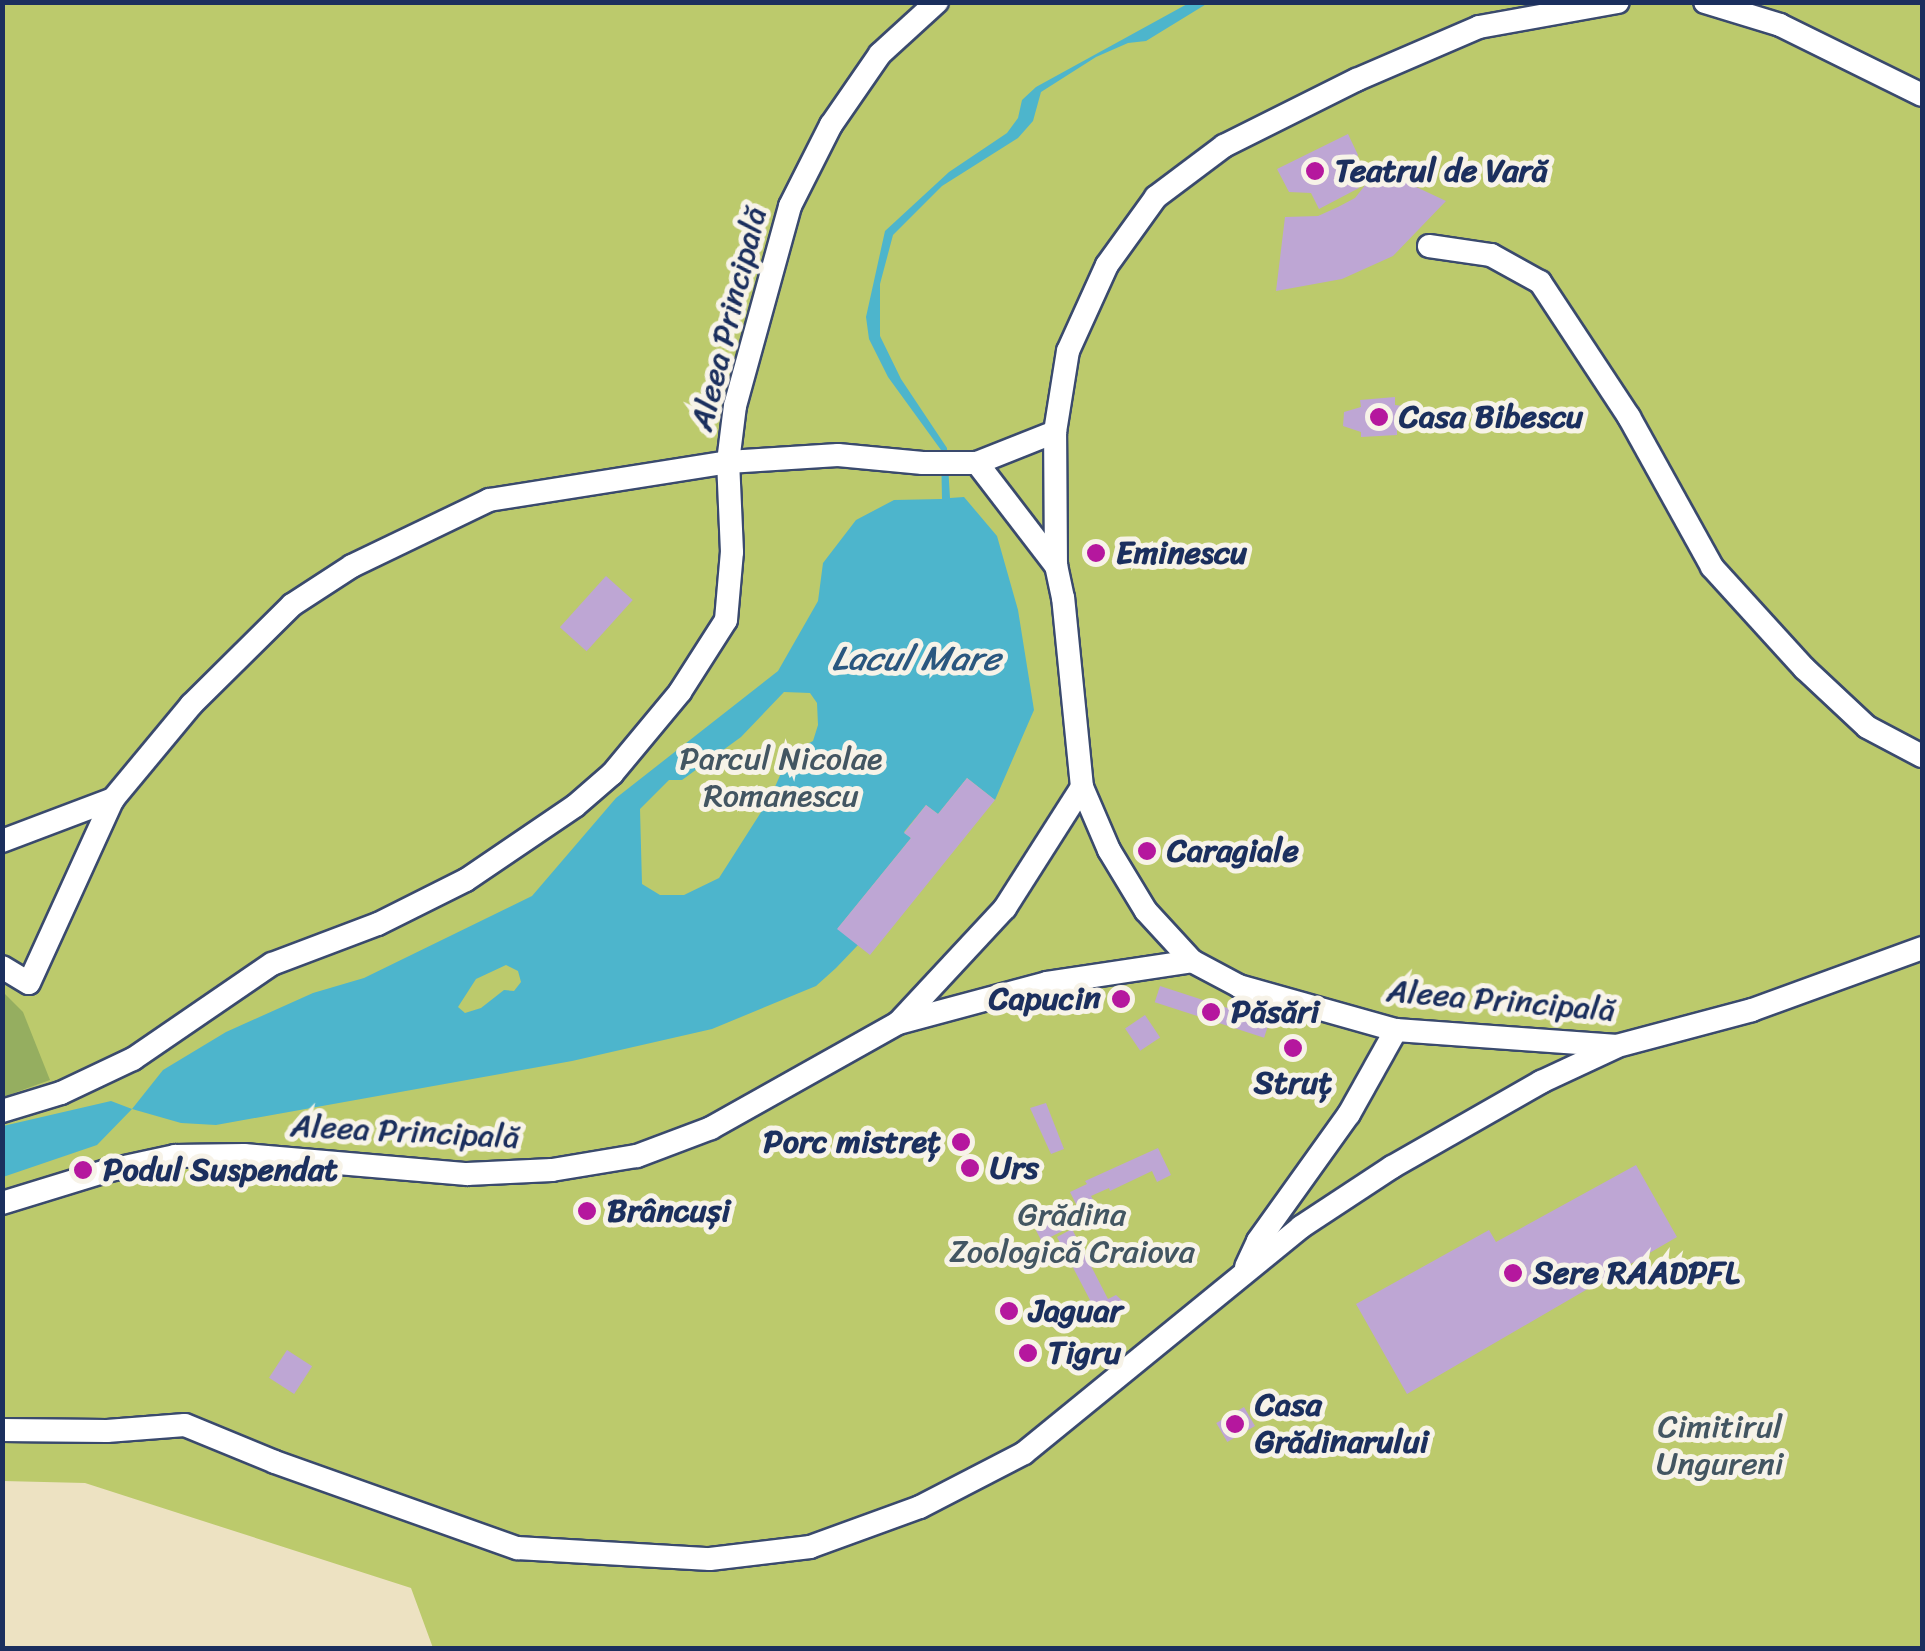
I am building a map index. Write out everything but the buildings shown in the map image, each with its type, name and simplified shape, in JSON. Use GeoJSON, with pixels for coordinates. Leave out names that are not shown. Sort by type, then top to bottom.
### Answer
{"type":"FeatureCollection","features":[{"type":"Feature","properties":{"kind":"street","name":"Aleea Principală"},"geometry":{"type":"LineString","coordinates":[[2,1110],[61,1093],[133,1059],[272,964],[378,924],[466,880],[575,806],[612,774],[680,692],[726,620],[732,552],[728,462],[735,406],[790,206],[831,125],[880,54],[937,2]]}},
{"type":"Feature","properties":{"kind":"street"},"geometry":{"type":"LineString","coordinates":[[1192,961],[1146,911],[1108,850],[1082,787],[1064,598],[1056,566],[1055,432],[1057,398],[1068,350],[1107,265],[1156,198],[1224,146],[1356,80],[1479,27],[1618,2]]}},
{"type":"Feature","properties":{"kind":"street"},"geometry":{"type":"LineString","coordinates":[[1704,2],[1780,25],[1922,95]]}},
{"type":"Feature","properties":{"kind":"street"},"geometry":{"type":"LineString","coordinates":[[1429,246],[1490,255],[1540,282],[1630,417],[1712,567],[1804,668],[1867,727],[1922,756]]}},
{"type":"Feature","properties":{"kind":"street"},"geometry":{"type":"LineString","coordinates":[[2,967],[29,983],[114,799],[191,706],[292,605],[352,566],[489,500],[728,462],[838,456],[923,464],[977,462],[1055,432]]}},
{"type":"Feature","properties":{"kind":"street"},"geometry":{"type":"LineString","coordinates":[[977,462],[1056,566]]}},
{"type":"Feature","properties":{"kind":"street","name":"Aleea Principală"},"geometry":{"type":"LineString","coordinates":[[898,1023],[1006,908],[1082,787]]}},
{"type":"Feature","properties":{"kind":"street"},"geometry":{"type":"LineString","coordinates":[[2,841],[114,799]]}},
{"type":"Feature","properties":{"kind":"street","name":"Aleea Principală"},"geometry":{"type":"LineString","coordinates":[[2,1203],[106,1171],[175,1156],[244,1155],[467,1174],[552,1170],[638,1156],[711,1128],[898,1023],[1047,983],[1192,961],[1239,986],[1396,1030],[1617,1046],[1752,1010],[1922,948]]}},
{"type":"Feature","properties":{"kind":"street"},"geometry":{"type":"LineString","coordinates":[[1245,1271],[1258,1240],[1349,1114],[1396,1030]]}},
{"type":"Feature","properties":{"kind":"street"},"geometry":{"type":"LineString","coordinates":[[2,1430],[106,1431],[186,1425],[275,1462],[516,1548],[710,1560],[810,1547],[920,1507],[1024,1452],[1245,1271],[1392,1167],[1541,1082],[1617,1046]]}},
{"type":"Feature","properties":{"kind":"green space","name":"Parcul Nicolae Romanescu"},"geometry":{"type":"Polygon","coordinates":[[[3,3],[1922,3],[1922,1648],[433,1648],[411,1588],[85,1483],[3,1481],[3,3]]]}},
{"type":"Feature","properties":{"kind":"green space"},"geometry":{"type":"Polygon","coordinates":[[[3,992],[23,1012],[50,1080],[3,1097],[3,992]]]}},
{"type":"Feature","properties":{"kind":"water","name":"Lacul Mare"},"geometry":{"type":"Polygon","coordinates":[[[1189,3],[1208,3],[1146,41],[1128,43],[1096,57],[1041,92],[1033,121],[1018,138],[942,186],[893,235],[880,284],[880,336],[901,379],[947,448],[950,498],[964,497],[997,536],[1018,610],[1034,710],[995,800],[967,778],[938,814],[926,805],[904,832],[911,838],[838,928],[858,945],[816,986],[712,1029],[572,1061],[216,1125],[181,1123],[132,1109],[163,1070],[226,1032],[313,993],[364,978],[532,896],[616,798],[778,671],[818,601],[823,563],[856,520],[894,500],[942,499],[941,450],[888,377],[869,339],[866,317],[885,231],[949,172],[1007,133],[1018,118],[1022,100],[1036,87],[1189,3]],[[784,692],[741,737],[682,780],[669,780],[640,809],[642,884],[660,895],[684,895],[719,878],[770,798],[790,753],[813,741],[818,725],[817,703],[810,693],[784,692]],[[506,965],[476,979],[458,1007],[465,1013],[481,1008],[504,990],[514,991],[521,982],[518,971],[506,965]]]}},
{"type":"Feature","properties":{"kind":"water"},"geometry":{"type":"Polygon","coordinates":[[[111,1101],[132,1109],[97,1145],[3,1177],[3,1126],[111,1101]]]}},
{"type":"Feature","properties":{"kind":"place","name":"Teatrul de Vară"},"geometry":{"type":"Point","coordinates":[1315,171]}},
{"type":"Feature","properties":{"kind":"place","name":"Casa Bibescu"},"geometry":{"type":"Point","coordinates":[1379,417]}},
{"type":"Feature","properties":{"kind":"place","name":"Eminescu"},"geometry":{"type":"Point","coordinates":[1096,553]}},
{"type":"Feature","properties":{"kind":"place","name":"Caragiale"},"geometry":{"type":"Point","coordinates":[1147,851]}},
{"type":"Feature","properties":{"kind":"place","name":"Capucin"},"geometry":{"type":"Point","coordinates":[1121,999]}},
{"type":"Feature","properties":{"kind":"place","name":"Păsări"},"geometry":{"type":"Point","coordinates":[1211,1012]}},
{"type":"Feature","properties":{"kind":"place","name":"Struț"},"geometry":{"type":"Point","coordinates":[1293,1048]}},
{"type":"Feature","properties":{"kind":"place","name":"Porc mistreț"},"geometry":{"type":"Point","coordinates":[961,1142]}},
{"type":"Feature","properties":{"kind":"place","name":"Urs"},"geometry":{"type":"Point","coordinates":[970,1168]}},
{"type":"Feature","properties":{"kind":"place","name":"Podul Suspendat"},"geometry":{"type":"Point","coordinates":[83,1170]}},
{"type":"Feature","properties":{"kind":"place","name":"Brâncuși"},"geometry":{"type":"Point","coordinates":[587,1211]}},
{"type":"Feature","properties":{"kind":"place","name":"Sere RAADPFL"},"geometry":{"type":"Point","coordinates":[1513,1273]}},
{"type":"Feature","properties":{"kind":"place","name":"Jaguar"},"geometry":{"type":"Point","coordinates":[1009,1311]}},
{"type":"Feature","properties":{"kind":"place","name":"Tigru"},"geometry":{"type":"Point","coordinates":[1028,1353]}},
{"type":"Feature","properties":{"kind":"place","name":"Casa Grădinarului"},"geometry":{"type":"Point","coordinates":[1235,1424]}},
{"type":"Feature","properties":{"kind":"park label","name":"Grădina Zoologică Craiova"},"geometry":{"type":"Point","coordinates":[1072,1234]}},
{"type":"Feature","properties":{"kind":"park label","name":"Cimitirul Ungureni"},"geometry":{"type":"Point","coordinates":[1720,1446]}}]}
